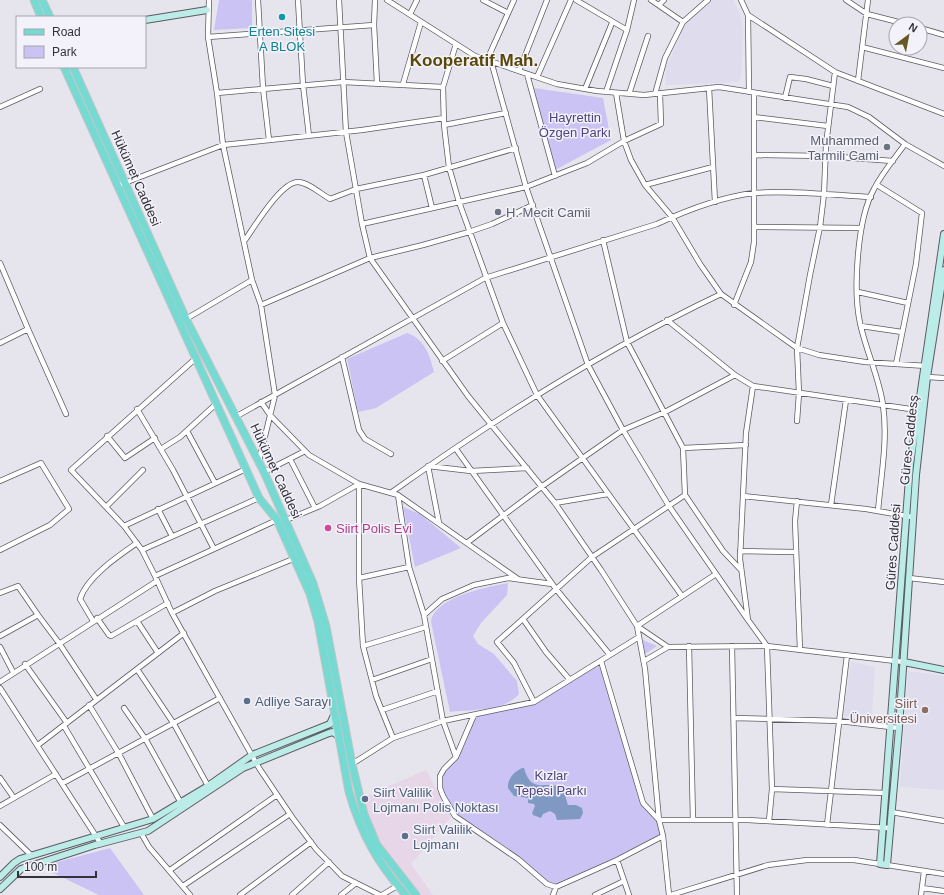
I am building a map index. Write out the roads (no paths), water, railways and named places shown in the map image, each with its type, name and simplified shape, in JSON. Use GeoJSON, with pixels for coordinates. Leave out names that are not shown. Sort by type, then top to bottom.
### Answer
{"type":"FeatureCollection","features":[{"type":"Feature","properties":{"kind":"main road"},"geometry":{"type":"LineString","coordinates":[[34,0],[42,16]]}},
{"type":"Feature","properties":{"kind":"main road"},"geometry":{"type":"LineString","coordinates":[[42,0],[50,16]]}},
{"type":"Feature","properties":{"kind":"main road"},"geometry":{"type":"LineString","coordinates":[[64,68],[259,498],[277,520],[293,559],[310,594],[316,615],[349,792],[364,834],[372,851],[397,886],[406,895]]}},
{"type":"Feature","properties":{"kind":"main road","name":"Hükümet Caddesi"},"geometry":{"type":"LineString","coordinates":[[73,68],[186,319],[237,416],[286,520],[320,603],[326,626],[352,764],[364,814],[377,845],[416,895]]}},
{"type":"Feature","properties":{"kind":"street"},"geometry":{"type":"LineString","coordinates":[[209,0],[208,37],[217,93],[223,145],[245,240],[252,280],[261,305],[275,394],[259,461]]}},
{"type":"Feature","properties":{"kind":"street"},"geometry":{"type":"LineString","coordinates":[[258,0],[263,88],[269,140]]}},
{"type":"Feature","properties":{"kind":"street"},"geometry":{"type":"LineString","coordinates":[[298,0],[303,85],[309,136]]}},
{"type":"Feature","properties":{"kind":"street"},"geometry":{"type":"LineString","coordinates":[[339,0],[346,132],[362,224],[370,258],[442,361],[555,503],[637,626],[668,647]]}},
{"type":"Feature","properties":{"kind":"street"},"geometry":{"type":"LineString","coordinates":[[375,0],[374,25],[377,83]]}},
{"type":"Feature","properties":{"kind":"street"},"geometry":{"type":"LineString","coordinates":[[387,0],[475,56],[557,84],[606,92],[630,94],[657,94],[719,87],[848,107],[869,117],[905,144],[944,166]]}},
{"type":"Feature","properties":{"kind":"street"},"geometry":{"type":"LineString","coordinates":[[410,14],[417,0]]}},
{"type":"Feature","properties":{"kind":"street"},"geometry":{"type":"LineString","coordinates":[[483,0],[508,13]]}},
{"type":"Feature","properties":{"kind":"street"},"geometry":{"type":"LineString","coordinates":[[514,0],[489,61],[506,113],[526,187],[588,364],[623,430],[668,506],[767,646],[772,789],[768,821]]}},
{"type":"Feature","properties":{"kind":"street"},"geometry":{"type":"LineString","coordinates":[[519,71],[547,0]]}},
{"type":"Feature","properties":{"kind":"street"},"geometry":{"type":"LineString","coordinates":[[537,77],[570,0]]}},
{"type":"Feature","properties":{"kind":"street"},"geometry":{"type":"LineString","coordinates":[[576,0],[612,23],[627,30]]}},
{"type":"Feature","properties":{"kind":"street"},"geometry":{"type":"LineString","coordinates":[[606,92],[627,30],[634,0]]}},
{"type":"Feature","properties":{"kind":"street"},"geometry":{"type":"LineString","coordinates":[[651,0],[683,22]]}},
{"type":"Feature","properties":{"kind":"street"},"geometry":{"type":"LineString","coordinates":[[659,5],[664,0]]}},
{"type":"Feature","properties":{"kind":"street"},"geometry":{"type":"LineString","coordinates":[[362,224],[526,187],[587,163],[624,141],[661,124],[657,94],[665,58],[683,22],[708,0]]}},
{"type":"Feature","properties":{"kind":"street"},"geometry":{"type":"LineString","coordinates":[[734,305],[751,262],[754,227],[754,118],[748,15],[741,0]]}},
{"type":"Feature","properties":{"kind":"street"},"geometry":{"type":"LineString","coordinates":[[846,0],[867,14],[888,19]]}},
{"type":"Feature","properties":{"kind":"street"},"geometry":{"type":"LineString","coordinates":[[858,81],[868,0]]}},
{"type":"Feature","properties":{"kind":"street"},"geometry":{"type":"LineString","coordinates":[[146,20],[208,10]]}},
{"type":"Feature","properties":{"kind":"street"},"geometry":{"type":"LineString","coordinates":[[748,15],[835,72],[944,114]]}},
{"type":"Feature","properties":{"kind":"street"},"geometry":{"type":"LineString","coordinates":[[403,84],[421,22]]}},
{"type":"Feature","properties":{"kind":"street"},"geometry":{"type":"LineString","coordinates":[[585,89],[612,23]]}},
{"type":"Feature","properties":{"kind":"street"},"geometry":{"type":"LineString","coordinates":[[208,37],[299,29],[374,25]]}},
{"type":"Feature","properties":{"kind":"street"},"geometry":{"type":"LineString","coordinates":[[928,30],[944,35]]}},
{"type":"Feature","properties":{"kind":"street"},"geometry":{"type":"LineString","coordinates":[[630,94],[648,36]]}},
{"type":"Feature","properties":{"kind":"street"},"geometry":{"type":"LineString","coordinates":[[456,44],[443,87],[444,125],[449,167],[469,232],[503,323],[537,395],[682,596]]}},
{"type":"Feature","properties":{"kind":"street"},"geometry":{"type":"LineString","coordinates":[[862,47],[944,68]]}},
{"type":"Feature","properties":{"kind":"street"},"geometry":{"type":"LineString","coordinates":[[797,422],[799,394],[797,348],[820,227],[824,194],[828,126],[835,72]]}},
{"type":"Feature","properties":{"kind":"street"},"geometry":{"type":"LineString","coordinates":[[527,74],[555,176]]}},
{"type":"Feature","properties":{"kind":"street"},"geometry":{"type":"LineString","coordinates":[[785,98],[790,77],[806,79],[833,86]]}},
{"type":"Feature","properties":{"kind":"street"},"geometry":{"type":"LineString","coordinates":[[217,93],[343,82],[443,87]]}},
{"type":"Feature","properties":{"kind":"street"},"geometry":{"type":"LineString","coordinates":[[708,88],[715,202]]}},
{"type":"Feature","properties":{"kind":"street"},"geometry":{"type":"LineString","coordinates":[[0,107],[40,89]]}},
{"type":"Feature","properties":{"kind":"street"},"geometry":{"type":"LineString","coordinates":[[616,93],[624,141],[631,160],[645,185],[672,217],[700,264],[721,294],[734,305],[797,348],[819,355],[873,362],[926,366]]}},
{"type":"Feature","properties":{"kind":"street"},"geometry":{"type":"LineString","coordinates":[[444,125],[506,113]]}},
{"type":"Feature","properties":{"kind":"street"},"geometry":{"type":"LineString","coordinates":[[117,186],[223,145],[346,132],[444,118]]}},
{"type":"Feature","properties":{"kind":"street"},"geometry":{"type":"LineString","coordinates":[[754,118],[828,126]]}},
{"type":"Feature","properties":{"kind":"street"},"geometry":{"type":"LineString","coordinates":[[878,511],[885,442],[883,405],[873,362],[860,326],[858,313],[858,264],[862,220],[871,197],[877,185],[905,144]]}},
{"type":"Feature","properties":{"kind":"street"},"geometry":{"type":"LineString","coordinates":[[245,240],[281,190],[292,182],[306,184],[330,199],[356,189],[424,175],[516,148]]}},
{"type":"Feature","properties":{"kind":"street"},"geometry":{"type":"LineString","coordinates":[[754,155],[826,156],[893,161]]}},
{"type":"Feature","properties":{"kind":"street"},"geometry":{"type":"LineString","coordinates":[[645,185],[713,167]]}},
{"type":"Feature","properties":{"kind":"street"},"geometry":{"type":"LineString","coordinates":[[424,175],[432,208]]}},
{"type":"Feature","properties":{"kind":"street"},"geometry":{"type":"LineString","coordinates":[[877,185],[922,213],[916,264],[896,364]]}},
{"type":"Feature","properties":{"kind":"street"},"geometry":{"type":"LineString","coordinates":[[237,416],[486,278],[657,224],[672,217],[715,202],[754,193],[824,194],[871,197]]}},
{"type":"Feature","properties":{"kind":"street"},"geometry":{"type":"LineString","coordinates":[[261,305],[370,258],[469,232],[492,224],[533,205]]}},
{"type":"Feature","properties":{"kind":"street"},"geometry":{"type":"LineString","coordinates":[[754,227],[862,228]]}},
{"type":"Feature","properties":{"kind":"street","name":"Güres Caddesi"},"geometry":{"type":"LineString","coordinates":[[884,864],[882,827],[884,793],[892,727],[896,661],[917,410],[926,366],[944,234]]}},
{"type":"Feature","properties":{"kind":"street"},"geometry":{"type":"LineString","coordinates":[[603,240],[627,342],[683,448],[685,495],[723,551],[741,570]]}},
{"type":"Feature","properties":{"kind":"street"},"geometry":{"type":"LineString","coordinates":[[0,263],[66,414]]}},
{"type":"Feature","properties":{"kind":"street","name":"Güres Caddesş"},"geometry":{"type":"LineString","coordinates":[[884,864],[900,728],[913,533],[909,516],[927,376],[926,366],[943,283],[944,270]]}},
{"type":"Feature","properties":{"kind":"street"},"geometry":{"type":"LineString","coordinates":[[186,319],[252,280]]}},
{"type":"Feature","properties":{"kind":"street"},"geometry":{"type":"LineString","coordinates":[[858,292],[908,303]]}},
{"type":"Feature","properties":{"kind":"street"},"geometry":{"type":"LineString","coordinates":[[392,492],[491,424],[588,364],[667,320],[721,294]]}},
{"type":"Feature","properties":{"kind":"street"},"geometry":{"type":"LineString","coordinates":[[667,320],[735,376],[753,386],[799,394],[917,410]]}},
{"type":"Feature","properties":{"kind":"street"},"geometry":{"type":"LineString","coordinates":[[442,361],[503,323]]}},
{"type":"Feature","properties":{"kind":"street"},"geometry":{"type":"LineString","coordinates":[[860,326],[902,332]]}},
{"type":"Feature","properties":{"kind":"street"},"geometry":{"type":"LineString","coordinates":[[0,343],[28,329]]}},
{"type":"Feature","properties":{"kind":"street"},"geometry":{"type":"LineString","coordinates":[[342,357],[359,430],[365,439],[391,454]]}},
{"type":"Feature","properties":{"kind":"street"},"geometry":{"type":"LineString","coordinates":[[195,359],[137,409],[71,470],[124,526],[142,550],[172,613],[255,762],[310,842],[342,876],[381,895],[397,886]]}},
{"type":"Feature","properties":{"kind":"street"},"geometry":{"type":"LineString","coordinates":[[468,542],[542,487],[623,430],[665,412],[735,376]]}},
{"type":"Feature","properties":{"kind":"street"},"geometry":{"type":"LineString","coordinates":[[927,376],[944,378]]}},
{"type":"Feature","properties":{"kind":"street"},"geometry":{"type":"LineString","coordinates":[[748,620],[740,551],[746,445],[753,386]]}},
{"type":"Feature","properties":{"kind":"street"},"geometry":{"type":"LineString","coordinates":[[831,505],[846,400]]}},
{"type":"Feature","properties":{"kind":"street"},"geometry":{"type":"LineString","coordinates":[[261,402],[270,415],[305,451],[359,484],[392,492],[398,495],[468,542],[518,579]]}},
{"type":"Feature","properties":{"kind":"street"},"geometry":{"type":"LineString","coordinates":[[161,449],[187,431],[216,404]]}},
{"type":"Feature","properties":{"kind":"street"},"geometry":{"type":"LineString","coordinates":[[137,409],[161,449],[214,549]]}},
{"type":"Feature","properties":{"kind":"street"},"geometry":{"type":"LineString","coordinates":[[187,431],[215,483]]}},
{"type":"Feature","properties":{"kind":"street"},"geometry":{"type":"LineString","coordinates":[[107,436],[125,458],[154,438]]}},
{"type":"Feature","properties":{"kind":"street"},"geometry":{"type":"LineString","coordinates":[[683,448],[746,445]]}},
{"type":"Feature","properties":{"kind":"street"},"geometry":{"type":"LineString","coordinates":[[456,449],[502,516],[552,584],[610,655]]}},
{"type":"Feature","properties":{"kind":"street"},"geometry":{"type":"LineString","coordinates":[[264,472],[305,451]]}},
{"type":"Feature","properties":{"kind":"street"},"geometry":{"type":"LineString","coordinates":[[290,459],[315,508]]}},
{"type":"Feature","properties":{"kind":"street"},"geometry":{"type":"LineString","coordinates":[[0,480],[42,463],[69,509],[50,525],[0,550]]}},
{"type":"Feature","properties":{"kind":"street"},"geometry":{"type":"LineString","coordinates":[[428,466],[471,471],[527,468]]}},
{"type":"Feature","properties":{"kind":"street"},"geometry":{"type":"LineString","coordinates":[[428,466],[439,523]]}},
{"type":"Feature","properties":{"kind":"street"},"geometry":{"type":"LineString","coordinates":[[124,526],[246,469]]}},
{"type":"Feature","properties":{"kind":"street"},"geometry":{"type":"LineString","coordinates":[[106,507],[143,470]]}},
{"type":"Feature","properties":{"kind":"street"},"geometry":{"type":"LineString","coordinates":[[286,520],[315,508],[359,484]]}},
{"type":"Feature","properties":{"kind":"street"},"geometry":{"type":"LineString","coordinates":[[359,484],[359,578],[363,646],[372,680],[393,738]]}},
{"type":"Feature","properties":{"kind":"street"},"geometry":{"type":"LineString","coordinates":[[555,503],[608,494]]}},
{"type":"Feature","properties":{"kind":"street"},"geometry":{"type":"LineString","coordinates":[[398,495],[409,567],[424,615],[443,721],[456,758]]}},
{"type":"Feature","properties":{"kind":"street"},"geometry":{"type":"LineString","coordinates":[[534,702],[514,663],[497,642],[592,557],[685,495]]}},
{"type":"Feature","properties":{"kind":"street"},"geometry":{"type":"LineString","coordinates":[[743,496],[831,505],[909,516]]}},
{"type":"Feature","properties":{"kind":"street"},"geometry":{"type":"LineString","coordinates":[[142,550],[259,498]]}},
{"type":"Feature","properties":{"kind":"street"},"geometry":{"type":"LineString","coordinates":[[797,501],[795,521],[795,552],[800,650]]}},
{"type":"Feature","properties":{"kind":"street"},"geometry":{"type":"LineString","coordinates":[[158,510],[172,536]]}},
{"type":"Feature","properties":{"kind":"street"},"geometry":{"type":"LineString","coordinates":[[155,576],[277,520]]}},
{"type":"Feature","properties":{"kind":"street"},"geometry":{"type":"LineString","coordinates":[[137,543],[119,555],[88,582],[80,599],[95,620],[109,635],[112,636],[168,603]]}},
{"type":"Feature","properties":{"kind":"street"},"geometry":{"type":"LineString","coordinates":[[740,551],[795,552]]}},
{"type":"Feature","properties":{"kind":"street"},"geometry":{"type":"LineString","coordinates":[[172,613],[215,591],[293,559]]}},
{"type":"Feature","properties":{"kind":"street"},"geometry":{"type":"LineString","coordinates":[[359,578],[409,567]]}},
{"type":"Feature","properties":{"kind":"street"},"geometry":{"type":"LineString","coordinates":[[637,626],[716,574]]}},
{"type":"Feature","properties":{"kind":"street"},"geometry":{"type":"LineString","coordinates":[[424,615],[442,599],[454,592],[474,585],[508,578],[552,584]]}},
{"type":"Feature","properties":{"kind":"street"},"geometry":{"type":"LineString","coordinates":[[909,578],[944,582]]}},
{"type":"Feature","properties":{"kind":"street"},"geometry":{"type":"LineString","coordinates":[[0,682],[25,664],[157,581]]}},
{"type":"Feature","properties":{"kind":"street"},"geometry":{"type":"LineString","coordinates":[[0,593],[18,586],[59,643],[96,699]]}},
{"type":"Feature","properties":{"kind":"street"},"geometry":{"type":"LineString","coordinates":[[0,636],[38,615]]}},
{"type":"Feature","properties":{"kind":"street"},"geometry":{"type":"LineString","coordinates":[[523,619],[546,652],[570,680]]}},
{"type":"Feature","properties":{"kind":"street"},"geometry":{"type":"LineString","coordinates":[[137,621],[158,653]]}},
{"type":"Feature","properties":{"kind":"street"},"geometry":{"type":"LineString","coordinates":[[637,626],[644,662],[659,820],[663,836],[670,895],[768,865],[807,860],[854,860],[944,874]]}},
{"type":"Feature","properties":{"kind":"street"},"geometry":{"type":"LineString","coordinates":[[363,646],[426,627]]}},
{"type":"Feature","properties":{"kind":"street"},"geometry":{"type":"LineString","coordinates":[[38,745],[184,633]]}},
{"type":"Feature","properties":{"kind":"street"},"geometry":{"type":"LineString","coordinates":[[352,764],[393,738],[443,721],[534,702],[639,637]]}},
{"type":"Feature","properties":{"kind":"street"},"geometry":{"type":"LineString","coordinates":[[689,646],[693,820]]}},
{"type":"Feature","properties":{"kind":"street"},"geometry":{"type":"LineString","coordinates":[[732,646],[737,895]]}},
{"type":"Feature","properties":{"kind":"street"},"geometry":{"type":"LineString","coordinates":[[644,662],[668,647],[767,646],[904,662],[944,670]]}},
{"type":"Feature","properties":{"kind":"street"},"geometry":{"type":"LineString","coordinates":[[0,647],[13,672]]}},
{"type":"Feature","properties":{"kind":"street"},"geometry":{"type":"LineString","coordinates":[[828,825],[847,655]]}},
{"type":"Feature","properties":{"kind":"street"},"geometry":{"type":"LineString","coordinates":[[372,680],[432,659]]}},
{"type":"Feature","properties":{"kind":"street"},"geometry":{"type":"LineString","coordinates":[[601,660],[643,804],[659,820],[735,819],[889,828]]}},
{"type":"Feature","properties":{"kind":"street"},"geometry":{"type":"LineString","coordinates":[[25,664],[66,725],[124,827]]}},
{"type":"Feature","properties":{"kind":"street"},"geometry":{"type":"LineString","coordinates":[[137,669],[174,724],[208,786]]}},
{"type":"Feature","properties":{"kind":"street"},"geometry":{"type":"LineString","coordinates":[[0,688],[63,783],[101,844]]}},
{"type":"Feature","properties":{"kind":"street"},"geometry":{"type":"LineString","coordinates":[[382,710],[438,691]]}},
{"type":"Feature","properties":{"kind":"street"},"geometry":{"type":"LineString","coordinates":[[63,783],[146,740],[220,698]]}},
{"type":"Feature","properties":{"kind":"street"},"geometry":{"type":"LineString","coordinates":[[89,705],[119,754],[153,819]]}},
{"type":"Feature","properties":{"kind":"street"},"geometry":{"type":"LineString","coordinates":[[124,708],[146,740],[181,803]]}},
{"type":"Feature","properties":{"kind":"street"},"geometry":{"type":"LineString","coordinates":[[0,877],[14,862],[31,855],[153,819],[208,786],[252,755],[330,724],[335,713]]}},
{"type":"Feature","properties":{"kind":"street"},"geometry":{"type":"LineString","coordinates":[[474,715],[456,758],[444,769],[439,782],[443,796],[455,816],[518,859],[547,884],[556,887],[617,860],[663,836]]}},
{"type":"Feature","properties":{"kind":"street"},"geometry":{"type":"LineString","coordinates":[[734,718],[839,720],[900,728]]}},
{"type":"Feature","properties":{"kind":"street"},"geometry":{"type":"LineString","coordinates":[[0,889],[21,869],[148,831],[255,762],[329,733],[333,732],[338,736]]}},
{"type":"Feature","properties":{"kind":"street"},"geometry":{"type":"LineString","coordinates":[[0,806],[56,774]]}},
{"type":"Feature","properties":{"kind":"street"},"geometry":{"type":"LineString","coordinates":[[0,778],[14,798]]}},
{"type":"Feature","properties":{"kind":"street"},"geometry":{"type":"LineString","coordinates":[[772,789],[884,793]]}},
{"type":"Feature","properties":{"kind":"street"},"geometry":{"type":"LineString","coordinates":[[170,870],[277,795]]}},
{"type":"Feature","properties":{"kind":"street"},"geometry":{"type":"LineString","coordinates":[[891,812],[944,821]]}},
{"type":"Feature","properties":{"kind":"street"},"geometry":{"type":"LineString","coordinates":[[183,886],[290,814]]}},
{"type":"Feature","properties":{"kind":"street"},"geometry":{"type":"LineString","coordinates":[[0,825],[31,855]]}},
{"type":"Feature","properties":{"kind":"street"},"geometry":{"type":"LineString","coordinates":[[141,833],[149,847],[190,895]]}},
{"type":"Feature","properties":{"kind":"street"},"geometry":{"type":"LineString","coordinates":[[240,895],[310,842]]}},
{"type":"Feature","properties":{"kind":"street"},"geometry":{"type":"LineString","coordinates":[[617,860],[629,895]]}},
{"type":"Feature","properties":{"kind":"street"},"geometry":{"type":"LineString","coordinates":[[292,895],[329,862]]}},
{"type":"Feature","properties":{"kind":"street"},"geometry":{"type":"LineString","coordinates":[[921,895],[924,872]]}},
{"type":"Feature","properties":{"kind":"street"},"geometry":{"type":"LineString","coordinates":[[595,895],[624,881]]}},
{"type":"Feature","properties":{"kind":"street"},"geometry":{"type":"LineString","coordinates":[[341,895],[356,883]]}},
{"type":"Feature","properties":{"kind":"street"},"geometry":{"type":"LineString","coordinates":[[553,895],[556,887]]}},
{"type":"Feature","properties":{"kind":"street"},"geometry":{"type":"LineString","coordinates":[[922,888],[944,891]]}},
{"type":"Feature","properties":{"kind":"water"},"geometry":{"type":"Polygon","coordinates":[[[524,768],[527,777],[531,782],[541,785],[557,786],[563,789],[568,805],[576,805],[582,808],[583,813],[580,819],[557,820],[555,814],[550,811],[543,814],[541,818],[533,815],[534,804],[528,803],[528,798],[514,796],[508,788],[512,776],[524,768]]]}},
{"type":"Feature","properties":{"kind":"place","name":"Erten Sitesi A BLOK"},"geometry":{"type":"Point","coordinates":[282,17]}},
{"type":"Feature","properties":{"kind":"place","name":"Muhammed Tarmili Cami"},"geometry":{"type":"Point","coordinates":[887,147]}},
{"type":"Feature","properties":{"kind":"place","name":"H. Mecit Camii"},"geometry":{"type":"Point","coordinates":[498,212]}},
{"type":"Feature","properties":{"kind":"place","name":"Siirt Polis Evi"},"geometry":{"type":"Point","coordinates":[328,528]}},
{"type":"Feature","properties":{"kind":"place","name":"Adliye Sarayı"},"geometry":{"type":"Point","coordinates":[247,701]}},
{"type":"Feature","properties":{"kind":"place","name":"Siirt Üniversitesi"},"geometry":{"type":"Point","coordinates":[925,710]}},
{"type":"Feature","properties":{"kind":"place","name":"Siirt Valilik Lojmanı Polis Noktası"},"geometry":{"type":"Point","coordinates":[365,799]}},
{"type":"Feature","properties":{"kind":"place","name":"Siirt Valilik Lojmanı"},"geometry":{"type":"Point","coordinates":[405,836]}},
{"type":"Feature","properties":{"kind":"district","name":"Kooperatif Mah."},"geometry":{"type":"Point","coordinates":[474,60]}},
{"type":"Feature","properties":{"kind":"park label","name":"Hayrettin Özgen Parkı"},"geometry":{"type":"Point","coordinates":[575,124]}},
{"type":"Feature","properties":{"kind":"park label","name":"Kızlar Tepesi Parkı"},"geometry":{"type":"Point","coordinates":[551,782]}}]}
